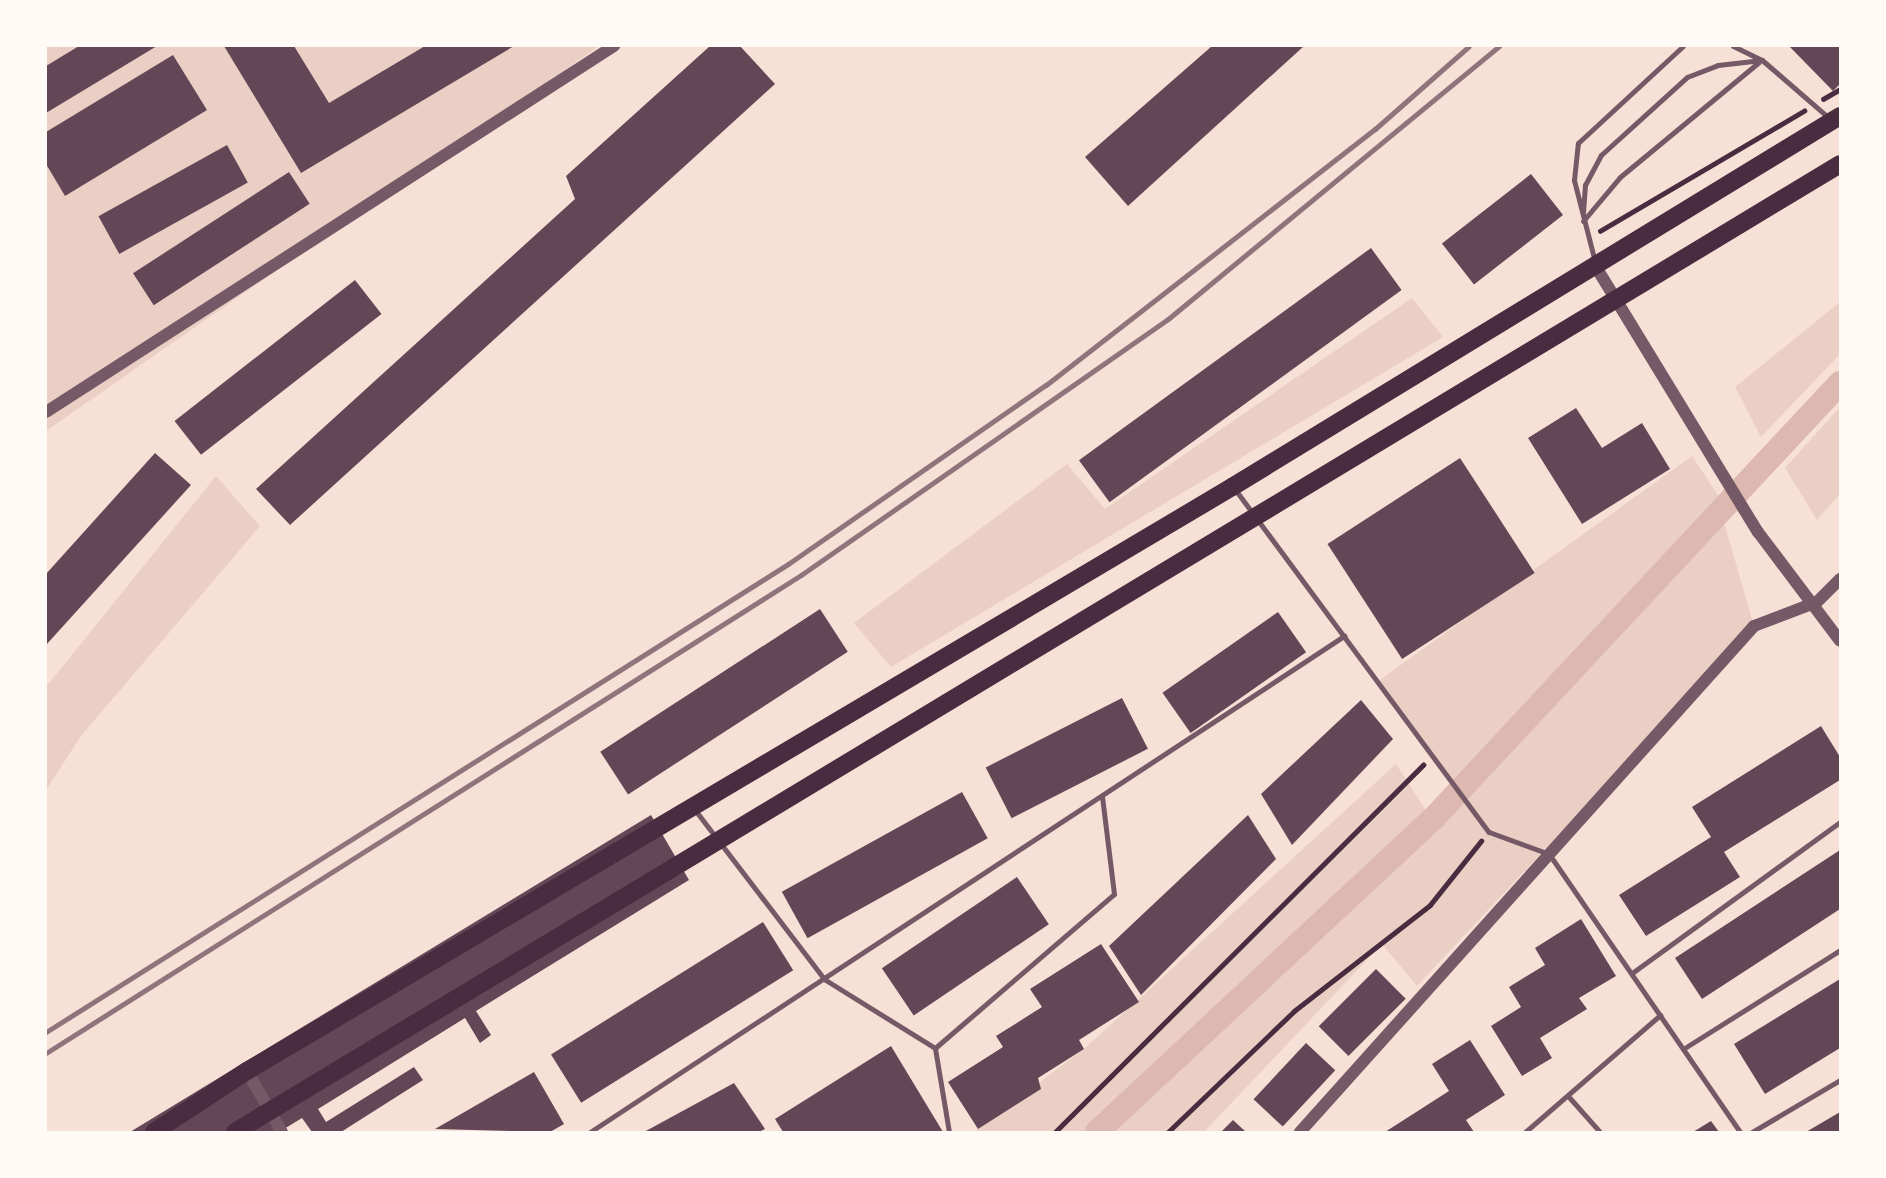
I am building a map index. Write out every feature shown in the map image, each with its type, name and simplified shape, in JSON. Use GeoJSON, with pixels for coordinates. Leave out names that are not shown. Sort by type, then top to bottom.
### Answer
{"type":"FeatureCollection","features":[{"type":"Feature","properties":{"kind":"main road"},"geometry":{"type":"LineString","coordinates":[[154,1132],[247,1070],[1232,486],[1596,267],[1836,118]]}},
{"type":"Feature","properties":{"kind":"main road"},"geometry":{"type":"LineString","coordinates":[[235,1132],[1260,517],[1840,164]]}},
{"type":"Feature","properties":{"kind":"street"},"geometry":{"type":"LineString","coordinates":[[46,412],[614,46]]}},
{"type":"Feature","properties":{"kind":"street"},"geometry":{"type":"LineString","coordinates":[[1596,267],[1613,301],[1744,510],[1817,602],[1840,640]]}},
{"type":"Feature","properties":{"kind":"street"},"geometry":{"type":"LineString","coordinates":[[1300,1132],[1754,626],[1817,602],[1840,579]]}},
{"type":"Feature","properties":{"kind":"street"},"geometry":{"type":"LineString","coordinates":[[247,1070],[282,1132]]}},
{"type":"Feature","properties":{"kind":"lane"},"geometry":{"type":"LineString","coordinates":[[1596,267],[1574,180],[1578,143],[1683,46]]}},
{"type":"Feature","properties":{"kind":"lane"},"geometry":{"type":"LineString","coordinates":[[1732,46],[1762,60],[1813,105],[1836,118]]}},
{"type":"Feature","properties":{"kind":"lane"},"geometry":{"type":"LineString","coordinates":[[1583,221],[1585,185],[1601,155],[1677,86],[1718,65],[1762,60]]}},
{"type":"Feature","properties":{"kind":"lane"},"geometry":{"type":"LineString","coordinates":[[1583,221],[1620,177],[1762,60]]}},
{"type":"Feature","properties":{"kind":"lane"},"geometry":{"type":"LineString","coordinates":[[1232,486],[1260,517],[1430,757],[1489,832],[1549,854],[1740,1132]]}},
{"type":"Feature","properties":{"kind":"lane"},"geometry":{"type":"LineString","coordinates":[[590,1132],[1344,636]]}},
{"type":"Feature","properties":{"kind":"lane"},"geometry":{"type":"LineString","coordinates":[[935,1048],[1114,894],[1102,796]]}},
{"type":"Feature","properties":{"kind":"lane"},"geometry":{"type":"LineString","coordinates":[[693,806],[716,842],[824,979],[935,1048],[950,1132]]}},
{"type":"Feature","properties":{"kind":"lane"},"geometry":{"type":"LineString","coordinates":[[1632,973],[1840,822]]}},
{"type":"Feature","properties":{"kind":"lane"},"geometry":{"type":"LineString","coordinates":[[1683,1049],[1840,950]]}},
{"type":"Feature","properties":{"kind":"lane"},"geometry":{"type":"LineString","coordinates":[[1525,1132],[1660,1015]]}},
{"type":"Feature","properties":{"kind":"lane"},"geometry":{"type":"LineString","coordinates":[[1752,1132],[1840,1080]]}},
{"type":"Feature","properties":{"kind":"lane"},"geometry":{"type":"LineString","coordinates":[[1568,1096],[1600,1132]]}},
{"type":"Feature","properties":{"kind":"path"},"geometry":{"type":"LineString","coordinates":[[1588,239],[1840,89]]}},
{"type":"Feature","properties":{"kind":"path"},"geometry":{"type":"LineString","coordinates":[[1055,1132],[1430,757]]}},
{"type":"Feature","properties":{"kind":"path"},"geometry":{"type":"LineString","coordinates":[[1168,1132],[1294,1011],[1430,905],[1489,832]]}},
{"type":"Feature","properties":{"kind":"shaded area"},"geometry":{"type":"Polygon","coordinates":[[[46,46],[599,46],[46,431],[46,46]]]}},
{"type":"Feature","properties":{"kind":"shaded area"},"geometry":{"type":"Polygon","coordinates":[[[1412,298],[1443,337],[891,667],[854,623],[1067,464],[1105,509],[1412,298]]]}},
{"type":"Feature","properties":{"kind":"shaded area"},"geometry":{"type":"Polygon","coordinates":[[[1840,302],[1840,354],[1761,437],[1735,387],[1840,302]]]}},
{"type":"Feature","properties":{"kind":"shaded area"},"geometry":{"type":"Polygon","coordinates":[[[1840,407],[1840,494],[1817,520],[1785,468],[1840,407]]]}},
{"type":"Feature","properties":{"kind":"shaded area"},"geometry":{"type":"Polygon","coordinates":[[[1692,456],[1720,498],[1450,783],[1377,682],[1692,456]]]}},
{"type":"Feature","properties":{"kind":"shaded area"},"geometry":{"type":"Polygon","coordinates":[[[216,476],[260,526],[81,736],[46,790],[46,687],[216,476]]]}},
{"type":"Feature","properties":{"kind":"shaded area"},"geometry":{"type":"Polygon","coordinates":[[[1724,522],[1754,626],[1417,986],[1382,944],[1204,1132],[1110,1132],[1453,813],[1724,522]]]}},
{"type":"Feature","properties":{"kind":"shaded area"},"geometry":{"type":"Polygon","coordinates":[[[1396,764],[1432,820],[1093,1132],[974,1132],[1084,1049],[1396,764]]]}},
{"type":"Feature","properties":{"kind":"building"},"geometry":{"type":"Polygon","coordinates":[[[79,46],[157,46],[46,113],[46,66],[79,46]]]}},
{"type":"Feature","properties":{"kind":"building"},"geometry":{"type":"Polygon","coordinates":[[[224,46],[294,46],[329,103],[425,46],[514,46],[301,173],[224,46]]]}},
{"type":"Feature","properties":{"kind":"building"},"geometry":{"type":"Polygon","coordinates":[[[710,46],[740,46],[775,84],[290,525],[256,489],[575,199],[566,176],[710,46]]]}},
{"type":"Feature","properties":{"kind":"building"},"geometry":{"type":"Polygon","coordinates":[[[1212,46],[1304,46],[1128,206],[1085,157],[1212,46]]]}},
{"type":"Feature","properties":{"kind":"building"},"geometry":{"type":"Polygon","coordinates":[[[1789,46],[1840,46],[1840,84],[1833,91],[1789,46]]]}},
{"type":"Feature","properties":{"kind":"building"},"geometry":{"type":"Polygon","coordinates":[[[173,55],[207,110],[65,196],[46,164],[46,132],[173,55]]]}},
{"type":"Feature","properties":{"kind":"building"},"geometry":{"type":"Polygon","coordinates":[[[227,145],[248,183],[119,254],[98,216],[227,145]]]}},
{"type":"Feature","properties":{"kind":"building"},"geometry":{"type":"Polygon","coordinates":[[[289,172],[310,204],[154,305],[133,273],[289,172]]]}},
{"type":"Feature","properties":{"kind":"building"},"geometry":{"type":"Polygon","coordinates":[[[1531,174],[1563,215],[1474,285],[1442,244],[1531,174]]]}},
{"type":"Feature","properties":{"kind":"building"},"geometry":{"type":"Polygon","coordinates":[[[1371,248],[1402,290],[1110,502],[1079,460],[1371,248]]]}},
{"type":"Feature","properties":{"kind":"building"},"geometry":{"type":"Polygon","coordinates":[[[355,280],[381,314],[201,455],[175,421],[355,280]]]}},
{"type":"Feature","properties":{"kind":"building"},"geometry":{"type":"Polygon","coordinates":[[[1576,408],[1602,448],[1642,423],[1670,469],[1582,524],[1528,438],[1576,408]]]}},
{"type":"Feature","properties":{"kind":"building"},"geometry":{"type":"Polygon","coordinates":[[[155,453],[191,485],[46,645],[46,574],[155,453]]]}},
{"type":"Feature","properties":{"kind":"building"},"geometry":{"type":"Polygon","coordinates":[[[1460,458],[1535,573],[1402,659],[1327,544],[1460,458]]]}},
{"type":"Feature","properties":{"kind":"building"},"geometry":{"type":"Polygon","coordinates":[[[820,609],[848,652],[628,794],[600,752],[820,609]]]}},
{"type":"Feature","properties":{"kind":"building"},"geometry":{"type":"Polygon","coordinates":[[[1278,612],[1306,652],[1191,733],[1162,693],[1278,612]]]}},
{"type":"Feature","properties":{"kind":"building"},"geometry":{"type":"Polygon","coordinates":[[[1122,698],[1148,749],[1012,818],[986,767],[1122,698]]]}},
{"type":"Feature","properties":{"kind":"building"},"geometry":{"type":"Polygon","coordinates":[[[1361,700],[1393,739],[1292,845],[1261,794],[1361,700]]]}},
{"type":"Feature","properties":{"kind":"building"},"geometry":{"type":"Polygon","coordinates":[[[1821,726],[1840,757],[1840,780],[1724,852],[1740,877],[1646,936],[1619,895],[1711,837],[1692,807],[1821,726]]]}},
{"type":"Feature","properties":{"kind":"building"},"geometry":{"type":"Polygon","coordinates":[[[962,792],[988,838],[808,938],[782,892],[962,792]]]}},
{"type":"Feature","properties":{"kind":"building"},"geometry":{"type":"Polygon","coordinates":[[[651,815],[689,880],[476,1011],[491,1035],[480,1043],[465,1018],[318,1109],[326,1122],[414,1067],[423,1080],[341,1132],[312,1132],[302,1118],[279,1132],[130,1132],[651,815]]]}},
{"type":"Feature","properties":{"kind":"building"},"geometry":{"type":"Polygon","coordinates":[[[1248,815],[1276,859],[1141,995],[1109,946],[1248,815]]]}},
{"type":"Feature","properties":{"kind":"building"},"geometry":{"type":"Polygon","coordinates":[[[1840,850],[1840,909],[1702,999],[1675,958],[1840,850]]]}},
{"type":"Feature","properties":{"kind":"building"},"geometry":{"type":"Polygon","coordinates":[[[1017,877],[1049,924],[914,1015],[882,968],[1017,877]]]}},
{"type":"Feature","properties":{"kind":"building"},"geometry":{"type":"Polygon","coordinates":[[[1581,919],[1616,976],[1579,998],[1587,1009],[1540,1038],[1552,1058],[1522,1076],[1491,1026],[1521,1007],[1509,987],[1545,965],[1535,948],[1581,919]]]}},
{"type":"Feature","properties":{"kind":"building"},"geometry":{"type":"Polygon","coordinates":[[[763,922],[793,970],[581,1103],[551,1054],[763,922]]]}},
{"type":"Feature","properties":{"kind":"building"},"geometry":{"type":"Polygon","coordinates":[[[1101,944],[1139,1002],[1079,1040],[1084,1049],[1038,1078],[1041,1089],[978,1129],[948,1082],[1003,1047],[996,1036],[1042,1007],[1030,989],[1101,944]]]}},
{"type":"Feature","properties":{"kind":"building"},"geometry":{"type":"Polygon","coordinates":[[[1376,969],[1406,999],[1348,1056],[1319,1026],[1376,969]]]}},
{"type":"Feature","properties":{"kind":"building"},"geometry":{"type":"Polygon","coordinates":[[[1840,979],[1840,1048],[1765,1094],[1734,1044],[1840,979]]]}},
{"type":"Feature","properties":{"kind":"building"},"geometry":{"type":"Polygon","coordinates":[[[1470,1040],[1505,1095],[1466,1120],[1474,1132],[1385,1132],[1449,1091],[1432,1064],[1470,1040]]]}},
{"type":"Feature","properties":{"kind":"building"},"geometry":{"type":"Polygon","coordinates":[[[1306,1043],[1335,1070],[1283,1127],[1253,1099],[1306,1043]]]}},
{"type":"Feature","properties":{"kind":"building"},"geometry":{"type":"Polygon","coordinates":[[[891,1046],[943,1132],[783,1132],[775,1119],[891,1046]]]}},
{"type":"Feature","properties":{"kind":"building"},"geometry":{"type":"Polygon","coordinates":[[[534,1072],[564,1124],[550,1132],[435,1129],[534,1072]]]}},
{"type":"Feature","properties":{"kind":"building"},"geometry":{"type":"Polygon","coordinates":[[[734,1083],[765,1129],[759,1132],[644,1132],[734,1083]]]}},
{"type":"Feature","properties":{"kind":"building"},"geometry":{"type":"Polygon","coordinates":[[[1840,1112],[1840,1132],[1806,1132],[1840,1112]]]}},
{"type":"Feature","properties":{"kind":"building"},"geometry":{"type":"Polygon","coordinates":[[[1233,1120],[1246,1132],[1221,1132],[1233,1120]]]}},
{"type":"Feature","properties":{"kind":"building"},"geometry":{"type":"Polygon","coordinates":[[[1711,1121],[1719,1132],[1693,1132],[1711,1121]]]}},
{"type":"Feature","properties":{"kind":"waterway"},"geometry":{"type":"LineString","coordinates":[[1097,1132],[1432,820],[1840,383]]}},
{"type":"Feature","properties":{"kind":"railway"},"geometry":{"type":"LineString","coordinates":[[46,1032],[788,564],[1046,385],[1375,129],[1469,46]]}},
{"type":"Feature","properties":{"kind":"railway"},"geometry":{"type":"LineString","coordinates":[[46,1053],[801,575],[1168,319],[1499,46]]}}]}
